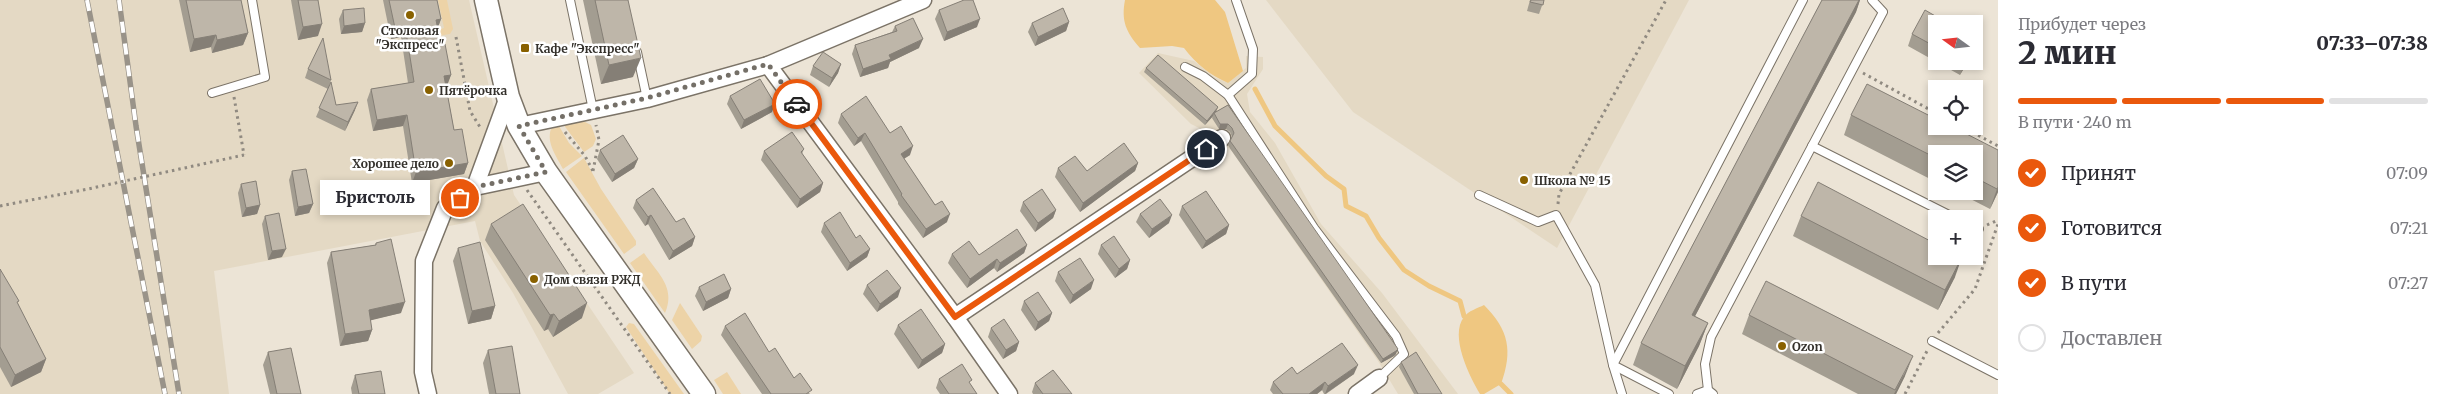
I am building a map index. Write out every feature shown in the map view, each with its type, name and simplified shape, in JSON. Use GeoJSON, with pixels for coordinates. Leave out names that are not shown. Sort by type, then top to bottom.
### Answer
{"type":"FeatureCollection","features":[{"type":"Feature","properties":{"kind":"main road"},"geometry":{"type":"LineString","coordinates":[[486,0],[508,97],[519,126],[546,172],[704,394]]}},
{"type":"Feature","properties":{"kind":"street"},"geometry":{"type":"LineString","coordinates":[[519,126],[647,98],[768,64],[922,0]]}},
{"type":"Feature","properties":{"kind":"street"},"geometry":{"type":"LineString","coordinates":[[768,64],[955,317],[1009,394]]}},
{"type":"Feature","properties":{"kind":"street"},"geometry":{"type":"LineString","coordinates":[[475,187],[492,145],[508,97]]}},
{"type":"Feature","properties":{"kind":"street"},"geometry":{"type":"LineString","coordinates":[[955,317],[1222,138]]}},
{"type":"Feature","properties":{"kind":"street"},"geometry":{"type":"LineString","coordinates":[[428,394],[423,372],[424,261],[446,208],[475,187],[546,172]]}},
{"type":"Feature","properties":{"kind":"street"},"geometry":{"type":"LineString","coordinates":[[1357,394],[1379,378]]}},
{"type":"Feature","properties":{"kind":"lane"},"geometry":{"type":"LineString","coordinates":[[212,93],[265,78],[252,0]]}},
{"type":"Feature","properties":{"kind":"lane"},"geometry":{"type":"LineString","coordinates":[[570,0],[593,110]]}},
{"type":"Feature","properties":{"kind":"lane"},"geometry":{"type":"LineString","coordinates":[[1228,95],[1252,74],[1253,49],[1236,0]]}},
{"type":"Feature","properties":{"kind":"lane"},"geometry":{"type":"LineString","coordinates":[[1613,365],[1803,0]]}},
{"type":"Feature","properties":{"kind":"lane"},"geometry":{"type":"LineString","coordinates":[[1696,394],[1710,392],[1705,364],[1711,337],[1883,12],[1872,0]]}},
{"type":"Feature","properties":{"kind":"lane"},"geometry":{"type":"LineString","coordinates":[[636,45],[647,98]]}},
{"type":"Feature","properties":{"kind":"lane"},"geometry":{"type":"LineString","coordinates":[[1185,67],[1203,76],[1228,95],[1314,228],[1396,336],[1404,354],[1379,378]]}},
{"type":"Feature","properties":{"kind":"lane"},"geometry":{"type":"LineString","coordinates":[[1812,146],[1939,210]]}},
{"type":"Feature","properties":{"kind":"lane"},"geometry":{"type":"LineString","coordinates":[[1479,195],[1538,222],[1556,215],[1595,285],[1613,365],[1622,394]]}},
{"type":"Feature","properties":{"kind":"lane"},"geometry":{"type":"LineString","coordinates":[[1932,341],[1998,375]]}},
{"type":"Feature","properties":{"kind":"lane"},"geometry":{"type":"LineString","coordinates":[[1613,365],[1669,394]]}},
{"type":"Feature","properties":{"kind":"path"},"geometry":{"type":"LineString","coordinates":[[1556,215],[1560,194],[1666,0]]}},
{"type":"Feature","properties":{"kind":"path"},"geometry":{"type":"LineString","coordinates":[[456,37],[470,112],[492,145]]}},
{"type":"Feature","properties":{"kind":"path"},"geometry":{"type":"LineString","coordinates":[[1854,68],[1928,109]]}},
{"type":"Feature","properties":{"kind":"path"},"geometry":{"type":"LineString","coordinates":[[0,206],[244,155],[231,87]]}},
{"type":"Feature","properties":{"kind":"path"},"geometry":{"type":"LineString","coordinates":[[567,116],[561,126],[585,156],[593,171],[599,140],[593,110]]}},
{"type":"Feature","properties":{"kind":"path"},"geometry":{"type":"LineString","coordinates":[[1978,135],[1998,146]]}},
{"type":"Feature","properties":{"kind":"path"},"geometry":{"type":"LineString","coordinates":[[518,178],[670,394]]}},
{"type":"Feature","properties":{"kind":"path"},"geometry":{"type":"LineString","coordinates":[[1905,394],[1932,341],[1975,289],[1998,224]]}},
{"type":"Feature","properties":{"kind":"shaded area"},"geometry":{"type":"Polygon","coordinates":[[[0,0],[469,0],[514,195],[634,373],[598,394],[568,394],[513,293],[480,241],[475,221],[214,271],[229,394],[0,394],[0,0]]]}},
{"type":"Feature","properties":{"kind":"shaded area"},"geometry":{"type":"Polygon","coordinates":[[[438,0],[447,0],[453,29],[450,34],[438,36],[437,30],[444,28],[438,0]]]}},
{"type":"Feature","properties":{"kind":"shaded area"},"geometry":{"type":"Polygon","coordinates":[[[1125,0],[1215,0],[1225,12],[1243,71],[1228,83],[1204,68],[1184,48],[1172,46],[1140,48],[1131,37],[1124,20],[1125,0]]]}},
{"type":"Feature","properties":{"kind":"shaded area","name":"Школа № 15"},"geometry":{"type":"Polygon","coordinates":[[[1266,0],[1689,0],[1557,248],[1353,112],[1266,0]]]}},
{"type":"Feature","properties":{"kind":"shaded area"},"geometry":{"type":"Polygon","coordinates":[[[1158,53],[1194,61],[1214,77],[1228,83],[1246,68],[1246,56],[1263,57],[1263,69],[1247,94],[1250,112],[1275,143],[1321,224],[1382,293],[1458,394],[1398,394],[1378,361],[1231,150],[1207,132],[1191,124],[1139,73],[1158,53]]]}},
{"type":"Feature","properties":{"kind":"shaded area"},"geometry":{"type":"Polygon","coordinates":[[[581,120],[591,125],[596,139],[593,146],[584,152],[563,124],[581,120]]]}},
{"type":"Feature","properties":{"kind":"shaded area"},"geometry":{"type":"Polygon","coordinates":[[[559,126],[569,143],[582,156],[563,169],[553,150],[550,139],[551,129],[559,126]]]}},
{"type":"Feature","properties":{"kind":"shaded area"},"geometry":{"type":"Polygon","coordinates":[[[584,158],[601,189],[636,241],[636,245],[624,254],[566,172],[584,158]]]}},
{"type":"Feature","properties":{"kind":"shaded area"},"geometry":{"type":"Polygon","coordinates":[[[644,253],[660,274],[667,288],[668,304],[665,313],[630,263],[644,253]]]}},
{"type":"Feature","properties":{"kind":"shaded area"},"geometry":{"type":"Polygon","coordinates":[[[680,303],[702,336],[701,341],[692,349],[672,320],[680,303]]]}},
{"type":"Feature","properties":{"kind":"shaded area"},"geometry":{"type":"Polygon","coordinates":[[[1484,305],[1504,332],[1507,361],[1501,384],[1484,394],[1480,394],[1463,356],[1459,335],[1460,325],[1464,317],[1471,311],[1484,305]]]}},
{"type":"Feature","properties":{"kind":"shaded area"},"geometry":{"type":"Polygon","coordinates":[[[629,323],[634,324],[684,394],[670,394],[626,327],[629,323]]]}},
{"type":"Feature","properties":{"kind":"shaded area"},"geometry":{"type":"Polygon","coordinates":[[[727,372],[741,394],[723,394],[714,380],[727,372]]]}},
{"type":"Feature","properties":{"kind":"building"},"geometry":{"type":"Polygon","coordinates":[[[186,0],[241,0],[248,33],[217,40],[216,35],[194,39],[186,0]]]}},
{"type":"Feature","properties":{"kind":"building"},"geometry":{"type":"Polygon","coordinates":[[[298,0],[318,0],[322,24],[303,27],[298,0]]]}},
{"type":"Feature","properties":{"kind":"building"},"geometry":{"type":"Polygon","coordinates":[[[389,0],[437,0],[441,19],[436,20],[441,45],[445,44],[451,75],[444,76],[454,130],[462,129],[468,163],[416,172],[407,115],[377,120],[371,89],[414,82],[405,26],[395,28],[389,0]]]}},
{"type":"Feature","properties":{"kind":"building"},"geometry":{"type":"Polygon","coordinates":[[[595,0],[628,0],[641,58],[609,65],[595,0]]]}},
{"type":"Feature","properties":{"kind":"building"},"geometry":{"type":"Polygon","coordinates":[[[964,0],[973,0],[980,19],[947,32],[939,10],[964,0]]]}},
{"type":"Feature","properties":{"kind":"building"},"geometry":{"type":"Polygon","coordinates":[[[1531,0],[1544,0],[1543,5],[1530,2],[1531,0]]]}},
{"type":"Feature","properties":{"kind":"building"},"geometry":{"type":"Polygon","coordinates":[[[1822,0],[1859,0],[1692,315],[1708,323],[1685,366],[1641,343],[1822,0]]]}},
{"type":"Feature","properties":{"kind":"building"},"geometry":{"type":"Polygon","coordinates":[[[364,8],[365,23],[344,26],[343,10],[364,8]]]}},
{"type":"Feature","properties":{"kind":"building"},"geometry":{"type":"Polygon","coordinates":[[[1063,8],[1069,22],[1038,37],[1032,23],[1063,8]]]}},
{"type":"Feature","properties":{"kind":"building"},"geometry":{"type":"Polygon","coordinates":[[[1925,10],[1934,15],[1928,15],[1928,43],[1912,34],[1925,10]]]}},
{"type":"Feature","properties":{"kind":"building"},"geometry":{"type":"Polygon","coordinates":[[[913,18],[923,39],[889,55],[891,59],[863,69],[855,45],[897,31],[895,26],[913,18]]]}},
{"type":"Feature","properties":{"kind":"building"},"geometry":{"type":"Polygon","coordinates":[[[323,38],[331,80],[308,69],[323,38]]]}},
{"type":"Feature","properties":{"kind":"building"},"geometry":{"type":"Polygon","coordinates":[[[823,52],[841,64],[832,78],[813,66],[823,52]]]}},
{"type":"Feature","properties":{"kind":"building"},"geometry":{"type":"Polygon","coordinates":[[[1158,55],[1218,107],[1207,121],[1146,68],[1158,55]]]}},
{"type":"Feature","properties":{"kind":"building"},"geometry":{"type":"Polygon","coordinates":[[[760,79],[775,104],[744,120],[730,96],[760,79]]]}},
{"type":"Feature","properties":{"kind":"building"},"geometry":{"type":"Polygon","coordinates":[[[331,82],[336,105],[358,102],[348,122],[319,108],[331,82]]]}},
{"type":"Feature","properties":{"kind":"building"},"geometry":{"type":"Polygon","coordinates":[[[1867,84],[1928,115],[1928,135],[1969,135],[1998,150],[1998,187],[1997,189],[1983,182],[1983,145],[1928,145],[1928,154],[1851,115],[1867,84]]]}},
{"type":"Feature","properties":{"kind":"building"},"geometry":{"type":"Polygon","coordinates":[[[866,96],[890,133],[901,126],[913,146],[901,154],[935,205],[942,201],[950,214],[926,229],[901,195],[865,133],[858,138],[841,114],[866,96]]]}},
{"type":"Feature","properties":{"kind":"building"},"geometry":{"type":"Polygon","coordinates":[[[1228,105],[1398,349],[1396,351],[1383,359],[1230,141],[1234,133],[1232,128],[1228,124],[1220,124],[1214,113],[1228,105]]]}},
{"type":"Feature","properties":{"kind":"building"},"geometry":{"type":"Polygon","coordinates":[[[792,132],[804,149],[801,152],[823,183],[800,199],[764,151],[792,132]]]}},
{"type":"Feature","properties":{"kind":"building"},"geometry":{"type":"Polygon","coordinates":[[[623,135],[638,159],[615,174],[600,150],[623,135]]]}},
{"type":"Feature","properties":{"kind":"building"},"geometry":{"type":"Polygon","coordinates":[[[1124,143],[1138,163],[1083,203],[1058,168],[1075,156],[1087,171],[1124,143]]]}},
{"type":"Feature","properties":{"kind":"building"},"geometry":{"type":"Polygon","coordinates":[[[306,169],[313,204],[298,207],[292,171],[306,169]]]}},
{"type":"Feature","properties":{"kind":"building"},"geometry":{"type":"Polygon","coordinates":[[[256,181],[260,205],[246,208],[241,184],[256,181]]]}},
{"type":"Feature","properties":{"kind":"building"},"geometry":{"type":"Polygon","coordinates":[[[1818,182],[1928,240],[1928,265],[1958,265],[1945,290],[1801,216],[1818,182]]]}},
{"type":"Feature","properties":{"kind":"building"},"geometry":{"type":"Polygon","coordinates":[[[653,188],[676,222],[684,218],[695,237],[673,251],[651,215],[648,217],[636,200],[653,188]]]}},
{"type":"Feature","properties":{"kind":"building"},"geometry":{"type":"Polygon","coordinates":[[[1042,189],[1056,210],[1038,223],[1023,202],[1042,189]]]}},
{"type":"Feature","properties":{"kind":"building"},"geometry":{"type":"Polygon","coordinates":[[[1206,191],[1229,225],[1206,241],[1182,206],[1206,191]]]}},
{"type":"Feature","properties":{"kind":"building"},"geometry":{"type":"Polygon","coordinates":[[[1160,199],[1172,215],[1152,229],[1140,214],[1160,199]]]}},
{"type":"Feature","properties":{"kind":"building"},"geometry":{"type":"Polygon","coordinates":[[[523,204],[587,303],[559,321],[554,314],[550,315],[491,224],[523,204]]]}},
{"type":"Feature","properties":{"kind":"building"},"geometry":{"type":"Polygon","coordinates":[[[840,212],[856,238],[860,235],[870,249],[850,263],[824,223],[840,212]]]}},
{"type":"Feature","properties":{"kind":"building"},"geometry":{"type":"Polygon","coordinates":[[[279,213],[286,249],[272,251],[265,216],[279,213]]]}},
{"type":"Feature","properties":{"kind":"building"},"geometry":{"type":"Polygon","coordinates":[[[1017,229],[1027,245],[1000,263],[997,259],[970,279],[952,254],[969,241],[979,255],[1017,229]]]}},
{"type":"Feature","properties":{"kind":"building"},"geometry":{"type":"Polygon","coordinates":[[[1114,236],[1130,260],[1119,269],[1101,245],[1114,236]]]}},
{"type":"Feature","properties":{"kind":"building"},"geometry":{"type":"Polygon","coordinates":[[[391,239],[405,302],[369,310],[372,330],[345,334],[331,252],[376,245],[376,243],[391,239]]]}},
{"type":"Feature","properties":{"kind":"building"},"geometry":{"type":"Polygon","coordinates":[[[480,242],[495,306],[472,311],[458,248],[480,242]]]}},
{"type":"Feature","properties":{"kind":"building"},"geometry":{"type":"Polygon","coordinates":[[[1080,258],[1094,280],[1073,295],[1058,272],[1080,258]]]}},
{"type":"Feature","properties":{"kind":"building"},"geometry":{"type":"Polygon","coordinates":[[[0,269],[19,301],[17,302],[46,359],[15,375],[0,347],[0,269]]]}},
{"type":"Feature","properties":{"kind":"building"},"geometry":{"type":"Polygon","coordinates":[[[887,270],[901,288],[880,304],[867,285],[887,270]]]}},
{"type":"Feature","properties":{"kind":"building"},"geometry":{"type":"Polygon","coordinates":[[[724,274],[731,289],[706,302],[699,287],[724,274]]]}},
{"type":"Feature","properties":{"kind":"building"},"geometry":{"type":"Polygon","coordinates":[[[1766,281],[1913,356],[1895,390],[1749,315],[1766,281]]]}},
{"type":"Feature","properties":{"kind":"building"},"geometry":{"type":"Polygon","coordinates":[[[1038,292],[1052,313],[1038,322],[1024,301],[1038,292]]]}},
{"type":"Feature","properties":{"kind":"building"},"geometry":{"type":"Polygon","coordinates":[[[921,309],[945,344],[922,360],[898,325],[921,309]]]}},
{"type":"Feature","properties":{"kind":"building"},"geometry":{"type":"Polygon","coordinates":[[[745,313],[769,352],[775,348],[794,378],[800,373],[812,390],[806,394],[771,394],[725,326],[745,313]]]}},
{"type":"Feature","properties":{"kind":"building"},"geometry":{"type":"Polygon","coordinates":[[[1004,319],[1019,342],[1006,350],[991,328],[1004,319]]]}},
{"type":"Feature","properties":{"kind":"building"},"geometry":{"type":"Polygon","coordinates":[[[1342,343],[1358,365],[1328,386],[1325,382],[1309,394],[1283,394],[1273,382],[1292,367],[1297,374],[1342,343]]]}},
{"type":"Feature","properties":{"kind":"building"},"geometry":{"type":"Polygon","coordinates":[[[512,346],[520,394],[496,394],[488,350],[512,346]]]}},
{"type":"Feature","properties":{"kind":"building"},"geometry":{"type":"Polygon","coordinates":[[[291,348],[301,394],[277,394],[268,352],[291,348]]]}},
{"type":"Feature","properties":{"kind":"building"},"geometry":{"type":"Polygon","coordinates":[[[1416,352],[1442,394],[1418,394],[1401,362],[1416,352]]]}},
{"type":"Feature","properties":{"kind":"building"},"geometry":{"type":"Polygon","coordinates":[[[962,364],[972,380],[969,382],[977,394],[949,394],[939,379],[962,364]]]}},
{"type":"Feature","properties":{"kind":"building"},"geometry":{"type":"Polygon","coordinates":[[[1053,370],[1072,394],[1043,394],[1035,383],[1053,370]]]}},
{"type":"Feature","properties":{"kind":"building"},"geometry":{"type":"Polygon","coordinates":[[[381,371],[385,394],[359,394],[355,375],[381,371]]]}},
{"type":"Feature","properties":{"kind":"waterway"},"geometry":{"type":"LineString","coordinates":[[1255,89],[1275,126],[1326,176],[1344,189],[1346,206],[1366,216],[1379,238],[1404,270],[1429,286],[1460,301],[1464,316]]}},
{"type":"Feature","properties":{"kind":"waterway"},"geometry":{"type":"LineString","coordinates":[[1501,384],[1511,394]]}},
{"type":"Feature","properties":{"kind":"railway"},"geometry":{"type":"LineString","coordinates":[[87,0],[165,394]]}},
{"type":"Feature","properties":{"kind":"railway"},"geometry":{"type":"LineString","coordinates":[[119,0],[136,126],[179,394]]}},
{"type":"Feature","properties":{"kind":"way so far"},"geometry":{"type":"LineString","coordinates":[[460,198],[475,187],[546,172],[519,126],[647,98],[768,64],[797,104]]}},
{"type":"Feature","properties":{"kind":"place","name":"Столовая \"Экспресс\""},"geometry":{"type":"Point","coordinates":[410,15]}},
{"type":"Feature","properties":{"kind":"place","name":"Кафе \"Экспресс\""},"geometry":{"type":"Point","coordinates":[525,48]}},
{"type":"Feature","properties":{"kind":"place","name":"Пятёрочка"},"geometry":{"type":"Point","coordinates":[429,90]}},
{"type":"Feature","properties":{"kind":"place","name":"Хорошее дело"},"geometry":{"type":"Point","coordinates":[449,163]}},
{"type":"Feature","properties":{"kind":"place","name":"Школа № 15"},"geometry":{"type":"Point","coordinates":[1524,180]}},
{"type":"Feature","properties":{"kind":"place","name":"Бристоль"},"geometry":{"type":"Point","coordinates":[460,198]}},
{"type":"Feature","properties":{"kind":"place","name":"Дом связи РЖД"},"geometry":{"type":"Point","coordinates":[534,279]}},
{"type":"Feature","properties":{"kind":"place","name":"Ozon"},"geometry":{"type":"Point","coordinates":[1782,346]}},
{"type":"Feature","properties":{"kind":"route"},"geometry":{"type":"LineString","coordinates":[[797,104],[955,317],[1206,149]]}}]}
